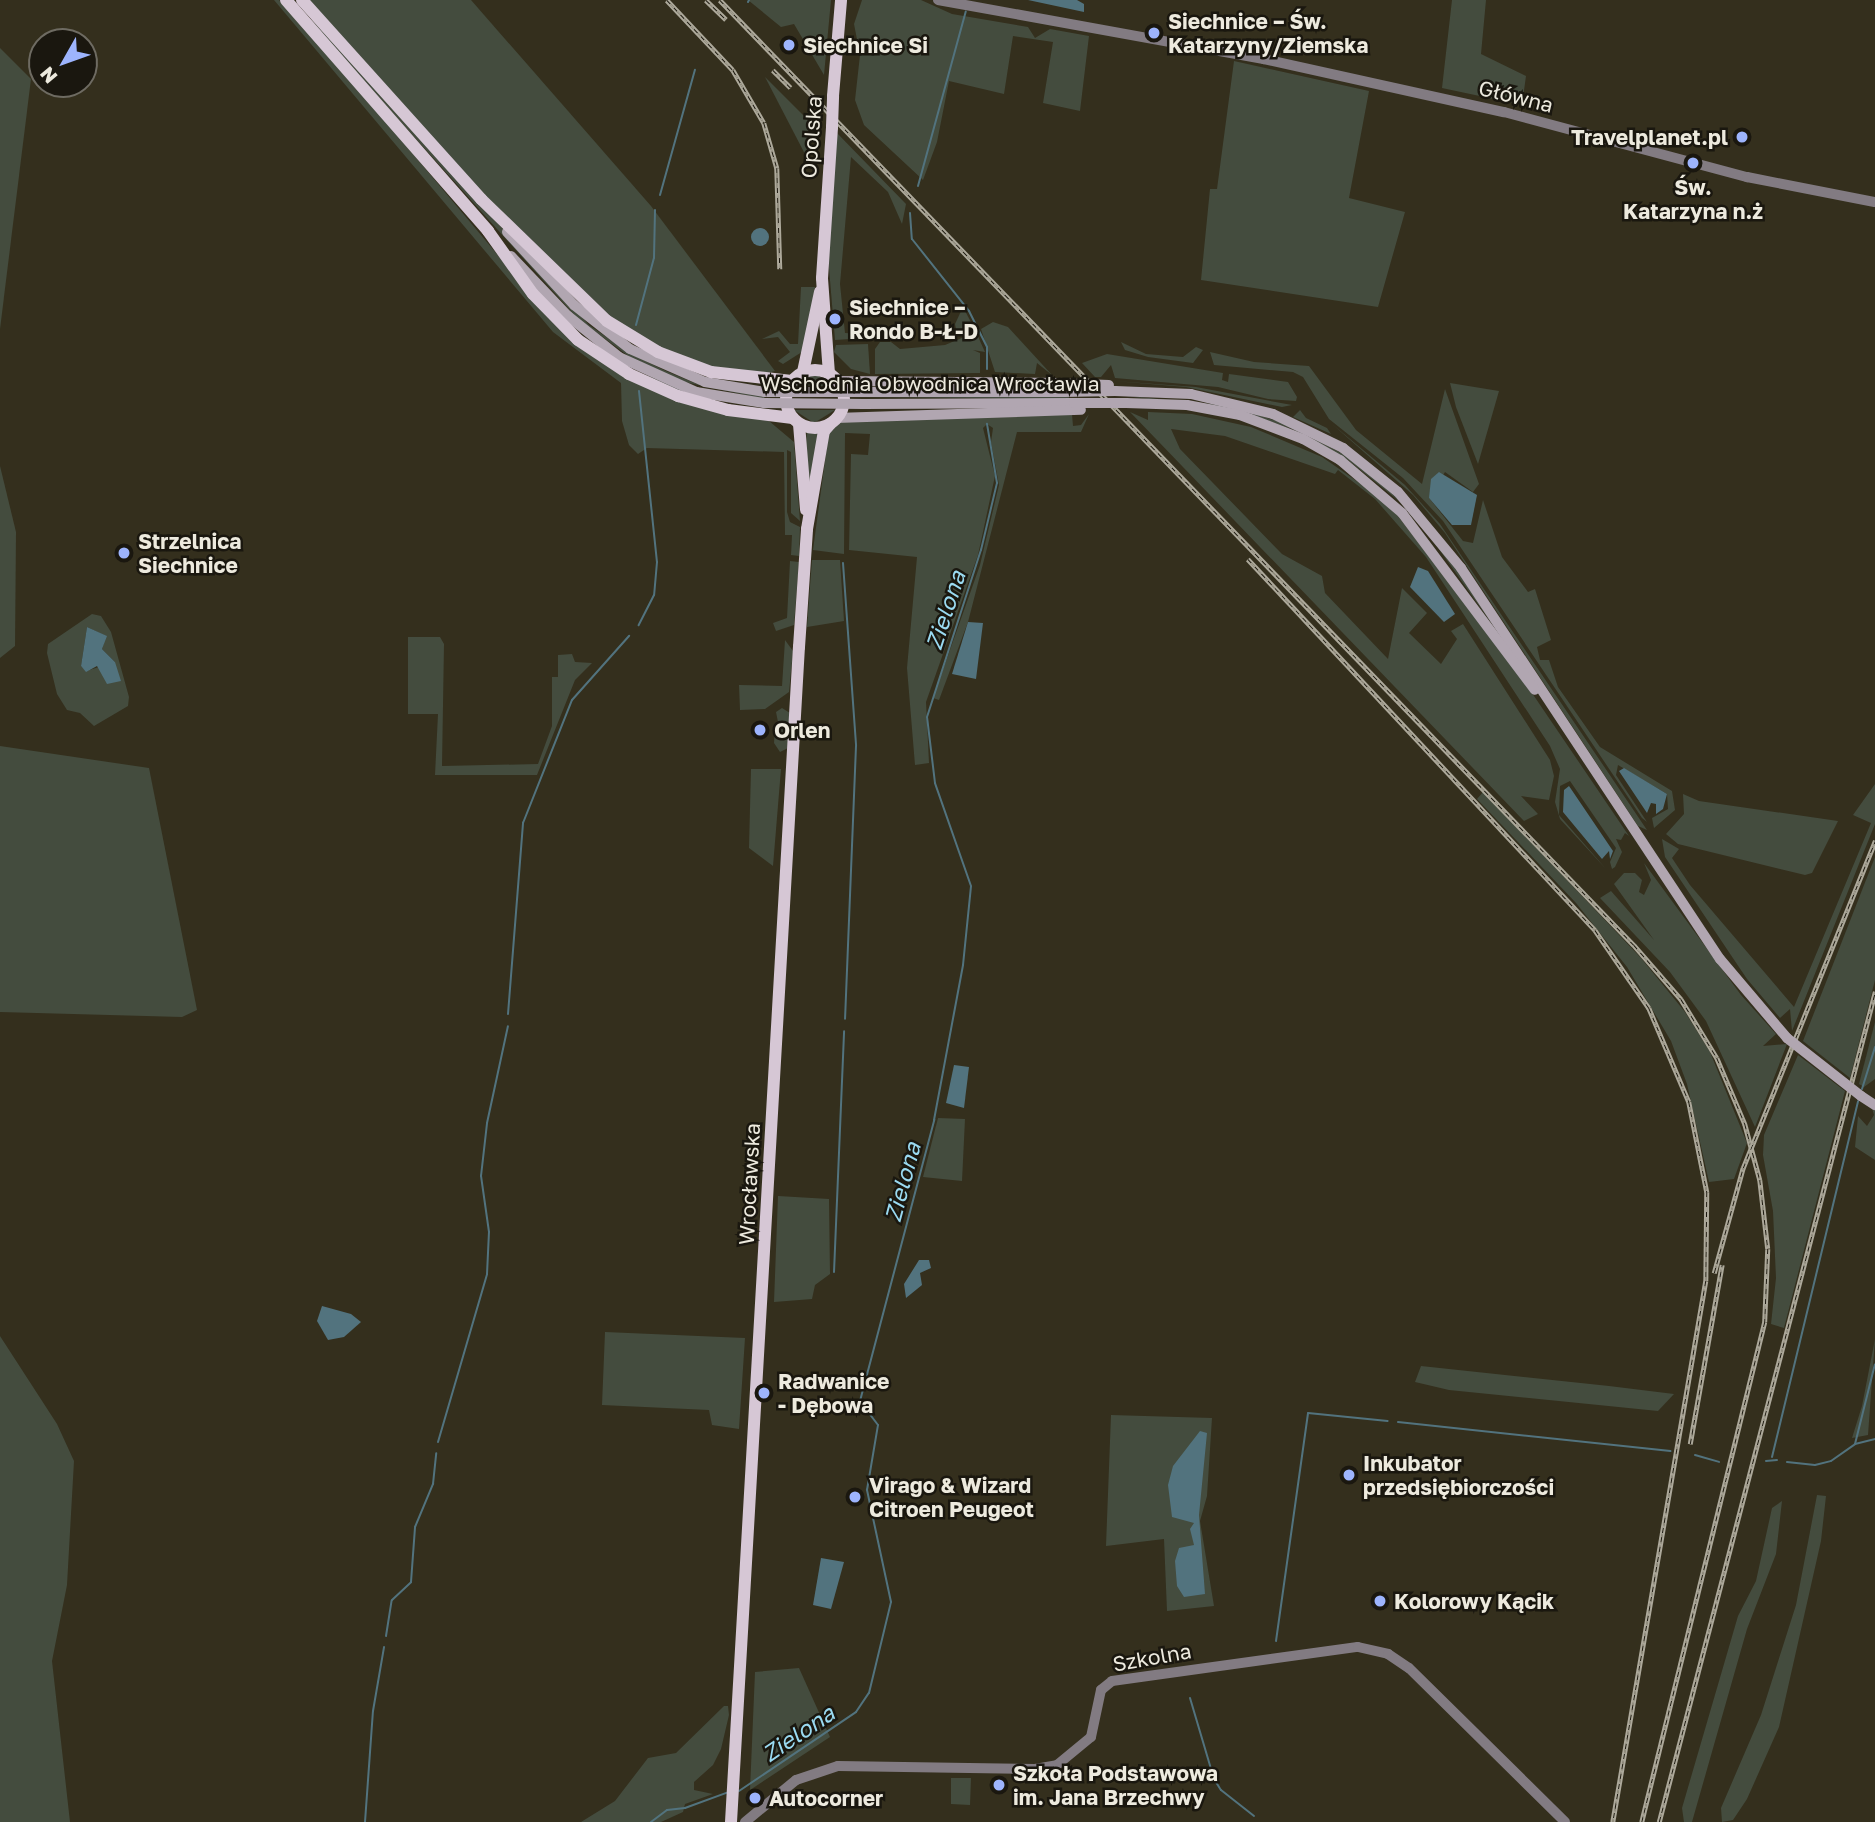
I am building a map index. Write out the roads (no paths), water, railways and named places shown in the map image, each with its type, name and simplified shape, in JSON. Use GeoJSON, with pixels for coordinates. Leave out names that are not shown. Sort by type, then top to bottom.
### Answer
{"type":"FeatureCollection","features":[{"type":"Feature","properties":{"kind":"main road","name":"Wschodnia Obwodnica Wrocławia"},"geometry":{"type":"LineString","coordinates":[[285,0],[488,231],[568,316],[619,357],[696,392],[765,397],[1078,406],[1110,402],[1187,405],[1254,419],[1310,442],[1360,474],[1419,532],[1584,757]]}},
{"type":"Feature","properties":{"kind":"main road","name":"Wschodnia Obwodnica Wrocławia"},"geometry":{"type":"LineString","coordinates":[[302,0],[559,290],[604,332],[685,375],[765,397]]}},
{"type":"Feature","properties":{"kind":"main road","name":"Opolska"},"geometry":{"type":"LineString","coordinates":[[803,372],[822,278],[841,0]]}},
{"type":"Feature","properties":{"kind":"main road"},"geometry":{"type":"LineString","coordinates":[[481,199],[599,314],[647,345],[720,374],[792,381]]}},
{"type":"Feature","properties":{"kind":"main road"},"geometry":{"type":"LineString","coordinates":[[488,231],[559,322],[629,374],[698,402],[820,428],[833,421],[1078,406]]}},
{"type":"Feature","properties":{"kind":"main road","name":"Opolska"},"geometry":{"type":"LineString","coordinates":[[822,278],[834,377]]}},
{"type":"Feature","properties":{"kind":"main road"},"geometry":{"type":"LineString","coordinates":[[807,528],[796,421],[785,400],[792,381],[803,372],[834,377],[1056,383],[1112,388]]}},
{"type":"Feature","properties":{"kind":"main road"},"geometry":{"type":"LineString","coordinates":[[807,528],[824,431],[833,421],[844,400],[834,377]]}},
{"type":"Feature","properties":{"kind":"main road","name":"Wschodnia Obwodnica Wrocławia"},"geometry":{"type":"LineString","coordinates":[[864,398],[1112,388],[1212,397],[1266,411],[1330,440],[1380,475],[1446,547],[1729,972],[1787,1038],[1875,1105]]}},
{"type":"Feature","properties":{"kind":"main road","name":"Wrocławska"},"geometry":{"type":"LineString","coordinates":[[731,1822],[807,528]]}},
{"type":"Feature","properties":{"kind":"street","name":"Główna"},"geometry":{"type":"LineString","coordinates":[[938,0],[1264,59],[1434,97],[1747,177],[1875,202]]}},
{"type":"Feature","properties":{"kind":"street","name":"Szkolna"},"geometry":{"type":"LineString","coordinates":[[746,1822],[796,1780],[838,1766],[1035,1769],[1057,1765],[1091,1737],[1101,1690],[1112,1681],[1358,1647],[1394,1657],[1409,1668],[1565,1822]]}},
{"type":"Feature","properties":{"kind":"water"},"geometry":{"type":"Polygon","coordinates":[[[1028,0],[1077,0],[1084,4],[1084,12],[1028,0]]]}},
{"type":"Feature","properties":{"kind":"water"},"geometry":{"type":"Polygon","coordinates":[[[760,228],[766,231],[769,237],[766,243],[760,246],[754,243],[751,237],[754,231],[760,228]]]}},
{"type":"Feature","properties":{"kind":"water"},"geometry":{"type":"Polygon","coordinates":[[[1439,472],[1477,495],[1471,525],[1452,525],[1429,498],[1431,479],[1439,472]]]}},
{"type":"Feature","properties":{"kind":"water"},"geometry":{"type":"Polygon","coordinates":[[[1418,567],[1428,571],[1455,614],[1444,622],[1410,587],[1418,567]]]}},
{"type":"Feature","properties":{"kind":"water"},"geometry":{"type":"Polygon","coordinates":[[[968,622],[983,623],[976,679],[952,674],[968,622]]]}},
{"type":"Feature","properties":{"kind":"water"},"geometry":{"type":"Polygon","coordinates":[[[87,627],[107,636],[102,649],[115,662],[121,681],[107,684],[97,666],[86,672],[81,666],[87,627]]]}},
{"type":"Feature","properties":{"kind":"water"},"geometry":{"type":"Polygon","coordinates":[[[1624,768],[1667,794],[1663,809],[1656,814],[1656,804],[1651,803],[1647,813],[1619,771],[1624,768]]]}},
{"type":"Feature","properties":{"kind":"water"},"geometry":{"type":"Polygon","coordinates":[[[1569,786],[1613,851],[1610,859],[1609,851],[1602,859],[1563,812],[1564,790],[1569,786]]]}},
{"type":"Feature","properties":{"kind":"water"},"geometry":{"type":"Polygon","coordinates":[[[954,1065],[969,1067],[964,1108],[946,1103],[954,1065]]]}},
{"type":"Feature","properties":{"kind":"water"},"geometry":{"type":"Polygon","coordinates":[[[919,1260],[929,1260],[931,1268],[920,1273],[922,1285],[906,1298],[904,1284],[919,1260]]]}},
{"type":"Feature","properties":{"kind":"water"},"geometry":{"type":"Polygon","coordinates":[[[322,1306],[351,1314],[361,1322],[344,1337],[328,1340],[317,1321],[322,1306]]]}},
{"type":"Feature","properties":{"kind":"water"},"geometry":{"type":"Polygon","coordinates":[[[1200,1431],[1207,1433],[1199,1515],[1205,1594],[1184,1597],[1177,1586],[1175,1561],[1179,1548],[1194,1545],[1190,1529],[1194,1523],[1172,1517],[1168,1485],[1173,1466],[1200,1431]]]}},
{"type":"Feature","properties":{"kind":"water"},"geometry":{"type":"Polygon","coordinates":[[[821,1558],[844,1562],[831,1609],[813,1605],[821,1558]]]}},
{"type":"Feature","properties":{"kind":"waterway","name":"Zielona"},"geometry":{"type":"LineString","coordinates":[[918,186],[966,11]]}},
{"type":"Feature","properties":{"kind":"waterway"},"geometry":{"type":"LineString","coordinates":[[660,195],[695,70]]}},
{"type":"Feature","properties":{"kind":"waterway"},"geometry":{"type":"LineString","coordinates":[[636,325],[654,258],[655,210]]}},
{"type":"Feature","properties":{"kind":"waterway","name":"Zielona"},"geometry":{"type":"LineString","coordinates":[[910,213],[912,239],[969,311],[987,347],[987,369]]}},
{"type":"Feature","properties":{"kind":"waterway"},"geometry":{"type":"LineString","coordinates":[[639,391],[657,562],[654,595],[639,625]]}},
{"type":"Feature","properties":{"kind":"waterway","name":"Zielona"},"geometry":{"type":"LineString","coordinates":[[739,1791],[856,1712],[869,1693],[891,1602],[867,1490],[878,1425],[860,1401],[934,1120],[963,965],[971,886],[935,783],[927,717],[981,550],[997,483],[987,424]]}},
{"type":"Feature","properties":{"kind":"waterway"},"geometry":{"type":"LineString","coordinates":[[843,563],[856,746],[845,1019]]}},
{"type":"Feature","properties":{"kind":"waterway"},"geometry":{"type":"LineString","coordinates":[[508,1014],[523,823],[572,700],[629,636]]}},
{"type":"Feature","properties":{"kind":"waterway"},"geometry":{"type":"LineString","coordinates":[[438,1442],[487,1274],[489,1232],[481,1176],[487,1123],[508,1026]]}},
{"type":"Feature","properties":{"kind":"waterway"},"geometry":{"type":"LineString","coordinates":[[834,1272],[844,1031]]}},
{"type":"Feature","properties":{"kind":"waterway"},"geometry":{"type":"LineString","coordinates":[[1862,1089],[1875,1047]]}},
{"type":"Feature","properties":{"kind":"waterway"},"geometry":{"type":"LineString","coordinates":[[1772,1457],[1858,1101]]}},
{"type":"Feature","properties":{"kind":"waterway"},"geometry":{"type":"LineString","coordinates":[[1855,1444],[1875,1364]]}},
{"type":"Feature","properties":{"kind":"waterway"},"geometry":{"type":"LineString","coordinates":[[1276,1641],[1308,1413],[1388,1421]]}},
{"type":"Feature","properties":{"kind":"waterway"},"geometry":{"type":"LineString","coordinates":[[1398,1422],[1670,1451]]}},
{"type":"Feature","properties":{"kind":"waterway"},"geometry":{"type":"LineString","coordinates":[[1787,1462],[1815,1465],[1831,1461],[1855,1444],[1875,1439]]}},
{"type":"Feature","properties":{"kind":"waterway"},"geometry":{"type":"LineString","coordinates":[[386,1636],[392,1600],[411,1582],[415,1527],[433,1484],[436,1453]]}},
{"type":"Feature","properties":{"kind":"waterway"},"geometry":{"type":"LineString","coordinates":[[1695,1455],[1719,1462]]}},
{"type":"Feature","properties":{"kind":"waterway"},"geometry":{"type":"LineString","coordinates":[[1766,1461],[1777,1460]]}},
{"type":"Feature","properties":{"kind":"waterway"},"geometry":{"type":"LineString","coordinates":[[365,1822],[373,1711],[384,1647]]}},
{"type":"Feature","properties":{"kind":"waterway"},"geometry":{"type":"LineString","coordinates":[[1190,1698],[1214,1779],[1221,1790],[1254,1816]]}},
{"type":"Feature","properties":{"kind":"waterway","name":"Zielona"},"geometry":{"type":"LineString","coordinates":[[651,1822],[667,1810],[685,1808],[726,1793]]}},
{"type":"Feature","properties":{"kind":"railway"},"geometry":{"type":"LineString","coordinates":[[667,0],[733,70],[764,123],[777,168],[780,269]]}},
{"type":"Feature","properties":{"kind":"railway"},"geometry":{"type":"LineString","coordinates":[[706,0],[726,19]]}},
{"type":"Feature","properties":{"kind":"railway"},"geometry":{"type":"LineString","coordinates":[[720,0],[1634,945],[1681,999],[1717,1058],[1745,1124],[1760,1180],[1768,1249],[1765,1322],[1642,1822]]}},
{"type":"Feature","properties":{"kind":"railway"},"geometry":{"type":"LineString","coordinates":[[773,70],[791,88]]}},
{"type":"Feature","properties":{"kind":"railway"},"geometry":{"type":"LineString","coordinates":[[1248,559],[1595,930],[1649,1008],[1689,1102],[1707,1192],[1706,1281],[1613,1822]]}},
{"type":"Feature","properties":{"kind":"railway"},"geometry":{"type":"LineString","coordinates":[[1714,1273],[1743,1168],[1875,841]]}},
{"type":"Feature","properties":{"kind":"railway"},"geometry":{"type":"LineString","coordinates":[[1659,1822],[1875,992]]}},
{"type":"Feature","properties":{"kind":"railway"},"geometry":{"type":"LineString","coordinates":[[1690,1444],[1722,1265]]}},
{"type":"Feature","properties":{"kind":"place","name":"Siechnice – Św. Katarzyny/Ziemska"},"geometry":{"type":"Point","coordinates":[1154,33]}},
{"type":"Feature","properties":{"kind":"place","name":"Siechnice Si"},"geometry":{"type":"Point","coordinates":[789,45]}},
{"type":"Feature","properties":{"kind":"place","name":"Travelplanet.pl"},"geometry":{"type":"Point","coordinates":[1742,137]}},
{"type":"Feature","properties":{"kind":"place","name":"Św. Katarzyna n.ż"},"geometry":{"type":"Point","coordinates":[1693,163]}},
{"type":"Feature","properties":{"kind":"place","name":"Siechnice – Rondo B-Ł-D"},"geometry":{"type":"Point","coordinates":[835,319]}},
{"type":"Feature","properties":{"kind":"place","name":"Strzelnica Siechnice"},"geometry":{"type":"Point","coordinates":[124,553]}},
{"type":"Feature","properties":{"kind":"place","name":"Orlen"},"geometry":{"type":"Point","coordinates":[760,730]}},
{"type":"Feature","properties":{"kind":"place","name":"Radwanice - Dębowa"},"geometry":{"type":"Point","coordinates":[764,1393]}},
{"type":"Feature","properties":{"kind":"place","name":"Inkubator przedsiębiorczości"},"geometry":{"type":"Point","coordinates":[1349,1475]}},
{"type":"Feature","properties":{"kind":"place","name":"Virago & Wizard Citroen Peugeot"},"geometry":{"type":"Point","coordinates":[855,1497]}},
{"type":"Feature","properties":{"kind":"place","name":"Kolorowy Kącik"},"geometry":{"type":"Point","coordinates":[1380,1601]}},
{"type":"Feature","properties":{"kind":"place","name":"Szkoła Podstawowa im. Jana Brzechwy"},"geometry":{"type":"Point","coordinates":[999,1785]}},
{"type":"Feature","properties":{"kind":"place","name":"Autocorner"},"geometry":{"type":"Point","coordinates":[755,1798]}}]}
